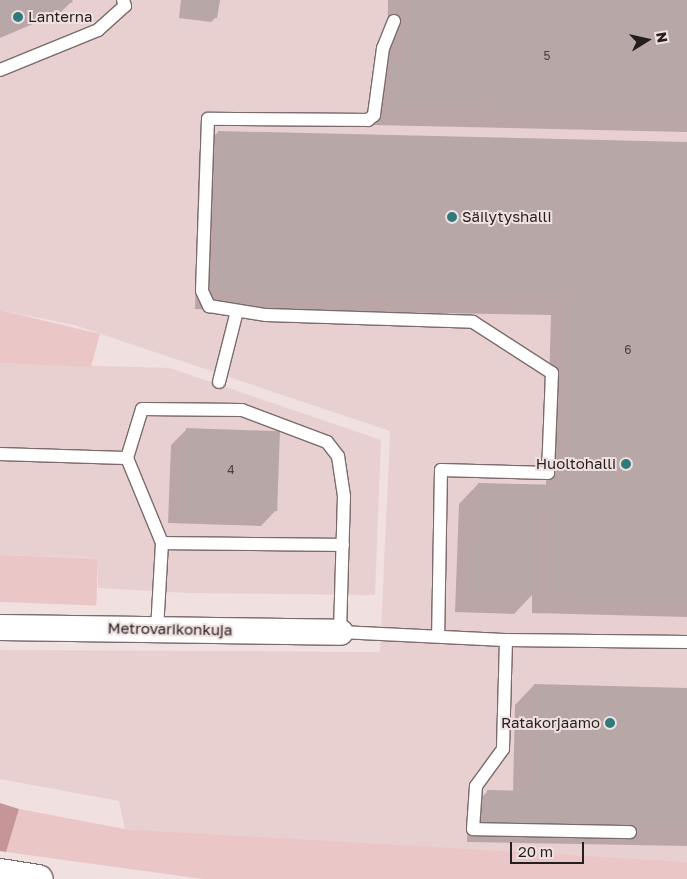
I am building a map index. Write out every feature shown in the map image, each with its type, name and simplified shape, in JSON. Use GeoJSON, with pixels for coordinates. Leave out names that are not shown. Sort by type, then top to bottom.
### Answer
{"type":"FeatureCollection","features":[{"type":"Feature","properties":{"kind":"street","name":"Metrovarikonkuja"},"geometry":{"type":"LineString","coordinates":[[0,627],[340,632]]}},
{"type":"Feature","properties":{"kind":"street"},"geometry":{"type":"LineString","coordinates":[[0,873],[39,879]]}},
{"type":"Feature","properties":{"kind":"lane"},"geometry":{"type":"LineString","coordinates":[[0,70],[98,30],[125,6],[123,0]]}},
{"type":"Feature","properties":{"kind":"lane"},"geometry":{"type":"LineString","coordinates":[[394,22],[380,63],[374,115],[368,120],[208,119],[202,291],[209,306],[266,315],[473,322],[552,373],[548,473],[442,470],[438,635]]}},
{"type":"Feature","properties":{"kind":"lane"},"geometry":{"type":"LineString","coordinates":[[219,382],[237,311]]}},
{"type":"Feature","properties":{"kind":"lane"},"geometry":{"type":"LineString","coordinates":[[157,629],[162,543],[126,458],[142,409],[242,410],[327,442],[338,456],[344,496],[340,632],[438,635],[506,640],[687,642]]}},
{"type":"Feature","properties":{"kind":"lane"},"geometry":{"type":"LineString","coordinates":[[0,454],[126,458]]}},
{"type":"Feature","properties":{"kind":"lane"},"geometry":{"type":"LineString","coordinates":[[162,543],[343,545]]}},
{"type":"Feature","properties":{"kind":"lane"},"geometry":{"type":"LineString","coordinates":[[506,640],[503,749],[476,786],[473,829],[630,832]]}},
{"type":"Feature","properties":{"kind":"shaded area"},"geometry":{"type":"Polygon","coordinates":[[[0,0],[687,0],[687,863],[125,829],[119,801],[0,779],[0,650],[380,652],[390,431],[74,325],[0,310],[0,0]]]}},
{"type":"Feature","properties":{"kind":"shaded area"},"geometry":{"type":"Polygon","coordinates":[[[0,310],[100,334],[91,367],[0,363],[0,310]]]}},
{"type":"Feature","properties":{"kind":"shaded area"},"geometry":{"type":"Polygon","coordinates":[[[0,363],[170,368],[381,440],[375,595],[186,593],[98,588],[98,558],[0,555],[0,363]]]}},
{"type":"Feature","properties":{"kind":"shaded area"},"geometry":{"type":"Polygon","coordinates":[[[0,555],[98,558],[96,605],[0,602],[0,555]]]}},
{"type":"Feature","properties":{"kind":"shaded area"},"geometry":{"type":"Polygon","coordinates":[[[0,803],[19,809],[6,852],[0,851],[0,803]]]}},
{"type":"Feature","properties":{"kind":"shaded area"},"geometry":{"type":"Polygon","coordinates":[[[19,809],[125,829],[687,862],[687,879],[203,879],[6,852],[19,809]]]}},
{"type":"Feature","properties":{"kind":"building","name":"Lanterna"},"geometry":{"type":"Polygon","coordinates":[[[0,0],[72,0],[73,2],[0,32],[0,0]]]}},
{"type":"Feature","properties":{"kind":"building"},"geometry":{"type":"Polygon","coordinates":[[[184,0],[220,0],[217,18],[183,14],[184,0]]]}},
{"type":"Feature","properties":{"kind":"building"},"geometry":{"type":"Polygon","coordinates":[[[407,0],[687,0],[687,112],[391,106],[392,64],[406,64],[407,0]]]}},
{"type":"Feature","properties":{"kind":"building","name":"Säilytyshalli"},"geometry":{"type":"Polygon","coordinates":[[[218,131],[687,142],[687,598],[551,594],[553,509],[537,509],[535,594],[475,593],[478,483],[565,485],[570,296],[215,290],[218,131]]]}},
{"type":"Feature","properties":{"kind":"building"},"geometry":{"type":"Polygon","coordinates":[[[186,428],[280,431],[277,511],[183,508],[186,428]]]}},
{"type":"Feature","properties":{"kind":"building","name":"Ratakorjaamo"},"geometry":{"type":"Polygon","coordinates":[[[534,684],[687,688],[687,826],[487,822],[487,790],[531,791],[534,684]]]}},
{"type":"Feature","properties":{"kind":"place","name":"Lanterna"},"geometry":{"type":"Point","coordinates":[18,17]}},
{"type":"Feature","properties":{"kind":"place","name":"Säilytyshalli"},"geometry":{"type":"Point","coordinates":[452,217]}},
{"type":"Feature","properties":{"kind":"place","name":"Huoltohalli"},"geometry":{"type":"Point","coordinates":[626,464]}},
{"type":"Feature","properties":{"kind":"place","name":"Ratakorjaamo"},"geometry":{"type":"Point","coordinates":[610,723]}}]}
